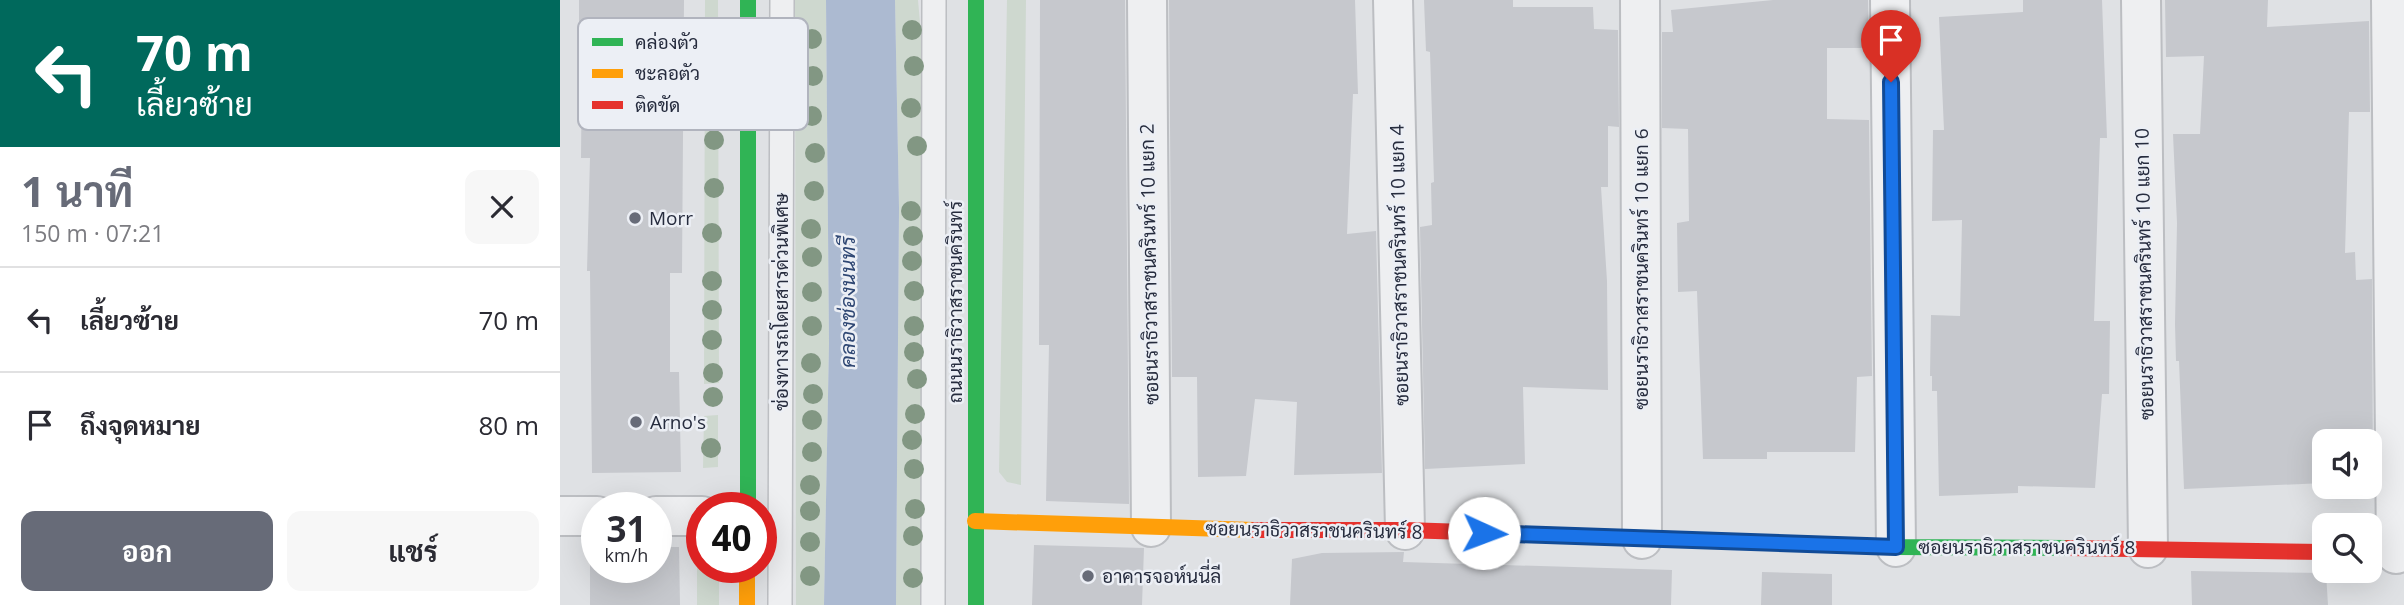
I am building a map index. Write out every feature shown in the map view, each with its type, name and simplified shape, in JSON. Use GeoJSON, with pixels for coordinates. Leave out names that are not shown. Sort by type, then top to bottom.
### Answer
{"type":"FeatureCollection","features":[{"type":"Feature","properties":{"kind":"street"},"geometry":{"type":"LineString","coordinates":[[748,0],[748,18]]}},
{"type":"Feature","properties":{"kind":"street","name":"ถนนนราธิวาสราชนครินทร์"},"geometry":{"type":"LineString","coordinates":[[976,0],[976,605]]}},
{"type":"Feature","properties":{"kind":"street","name":"ซอยนราธิวาสราชนครินทร์ 10 แยก 2"},"geometry":{"type":"LineString","coordinates":[[1147,0],[1151,527]]}},
{"type":"Feature","properties":{"kind":"street","name":"ซอยนราธิวาสราชนครินทร์ 10 แยก 4"},"geometry":{"type":"LineString","coordinates":[[1393,0],[1405,530]]}},
{"type":"Feature","properties":{"kind":"street","name":"ซอยนราธิวาสราชนครินทร์ 10 แยก 6"},"geometry":{"type":"LineString","coordinates":[[1640,0],[1642,539]]}},
{"type":"Feature","properties":{"kind":"street"},"geometry":{"type":"LineString","coordinates":[[1890,0],[1896,547]]}},
{"type":"Feature","properties":{"kind":"street","name":"ซอยนราธิวาสราชนครินทร์ 10 แยก 10"},"geometry":{"type":"LineString","coordinates":[[2141,0],[2147,548]]}},
{"type":"Feature","properties":{"kind":"street"},"geometry":{"type":"LineString","coordinates":[[2390,554],[2391,0]]}},
{"type":"Feature","properties":{"kind":"street"},"geometry":{"type":"LineString","coordinates":[[748,130],[748,492]]}},
{"type":"Feature","properties":{"kind":"street"},"geometry":{"type":"LineString","coordinates":[[560,516],[581,516]]}},
{"type":"Feature","properties":{"kind":"street","name":"ซอยนราธิวาสราชนครินทร์ 8"},"geometry":{"type":"LineString","coordinates":[[975,521],[1283,531],[1405,530],[1896,547],[2312,552]]}},
{"type":"Feature","properties":{"kind":"street"},"geometry":{"type":"LineString","coordinates":[[747,583],[747,605]]}},
{"type":"Feature","properties":{"kind":"lane","name":"ช่องทางรถโดยสารด่วนพิเศษ"},"geometry":{"type":"LineString","coordinates":[[782,0],[782,18]]}},
{"type":"Feature","properties":{"kind":"lane"},"geometry":{"type":"LineString","coordinates":[[933,605],[934,0]]}},
{"type":"Feature","properties":{"kind":"lane","name":"ช่องทางรถโดยสารด่วนพิเศษ"},"geometry":{"type":"LineString","coordinates":[[780,605],[782,130]]}},
{"type":"Feature","properties":{"kind":"shaded area"},"geometry":{"type":"Polygon","coordinates":[[[705,0],[718,0],[718,18],[705,18],[705,0]]]}},
{"type":"Feature","properties":{"kind":"shaded area"},"geometry":{"type":"Polygon","coordinates":[[[795,0],[826,0],[829,343],[824,605],[796,605],[795,130],[808,130],[808,18],[795,18],[795,0]]]}},
{"type":"Feature","properties":{"kind":"shaded area"},"geometry":{"type":"Polygon","coordinates":[[[895,0],[918,0],[921,34],[925,605],[896,605],[899,208],[895,0]]]}},
{"type":"Feature","properties":{"kind":"shaded area"},"geometry":{"type":"Polygon","coordinates":[[[1007,0],[1026,0],[1021,485],[1007,482],[999,472],[1007,0]]]}},
{"type":"Feature","properties":{"kind":"shaded area"},"geometry":{"type":"Polygon","coordinates":[[[705,130],[718,130],[719,383],[704,384],[705,130]]]}},
{"type":"Feature","properties":{"kind":"shaded area"},"geometry":{"type":"Polygon","coordinates":[[[718,415],[718,467],[703,468],[704,416],[718,415]]]}},
{"type":"Feature","properties":{"kind":"shaded area"},"geometry":{"type":"Polygon","coordinates":[[[697,583],[719,583],[719,605],[697,605],[697,583]]]}},
{"type":"Feature","properties":{"kind":"water","name":"คลองช่องนนทรี"},"geometry":{"type":"Polygon","coordinates":[[[826,0],[895,0],[899,208],[896,605],[824,605],[829,343],[826,0]]]}},
{"type":"Feature","properties":{"kind":"building"},"geometry":{"type":"Polygon","coordinates":[[[579,0],[684,0],[684,18],[579,18],[579,0]]]}},
{"type":"Feature","properties":{"kind":"building"},"geometry":{"type":"Polygon","coordinates":[[[1040,0],[1125,0],[1129,504],[1046,501],[1049,345],[1039,345],[1040,0]]]}},
{"type":"Feature","properties":{"kind":"building"},"geometry":{"type":"Polygon","coordinates":[[[1169,0],[1355,0],[1358,94],[1353,94],[1347,234],[1376,231],[1382,473],[1294,475],[1297,402],[1255,399],[1246,476],[1198,477],[1197,377],[1172,377],[1169,0]]]}},
{"type":"Feature","properties":{"kind":"building"},"geometry":{"type":"Polygon","coordinates":[[[1424,0],[1513,0],[1513,7],[1593,7],[1594,29],[1618,30],[1619,127],[1608,126],[1608,187],[1601,187],[1607,281],[1608,390],[1523,387],[1525,464],[1425,469],[1420,227],[1432,225],[1431,183],[1434,182],[1430,52],[1426,51],[1424,0]]]}},
{"type":"Feature","properties":{"kind":"building"},"geometry":{"type":"Polygon","coordinates":[[[1773,0],[1868,0],[1869,48],[1827,48],[1827,119],[1869,120],[1872,376],[1857,377],[1855,452],[1767,452],[1767,459],[1703,459],[1697,291],[1678,292],[1677,223],[1689,221],[1688,129],[1662,128],[1662,32],[1673,32],[1671,10],[1773,0]]]}},
{"type":"Feature","properties":{"kind":"building"},"geometry":{"type":"Polygon","coordinates":[[[2023,0],[2102,0],[2107,138],[2100,138],[2094,321],[2110,321],[2109,394],[2102,394],[2095,488],[2018,486],[2018,493],[1939,496],[1937,391],[1932,391],[1930,376],[1931,315],[1960,316],[1962,220],[1932,221],[1933,130],[1944,130],[1939,17],[2023,12],[2023,0]]]}},
{"type":"Feature","properties":{"kind":"building"},"geometry":{"type":"Polygon","coordinates":[[[2165,0],[2268,0],[2267,27],[2369,21],[2370,112],[2349,112],[2345,253],[2355,252],[2356,280],[2372,279],[2373,429],[2312,429],[2312,484],[2184,489],[2179,361],[2176,361],[2177,223],[2173,134],[2200,134],[2204,56],[2166,57],[2165,0]]]}},
{"type":"Feature","properties":{"kind":"building"},"geometry":{"type":"Polygon","coordinates":[[[581,130],[683,130],[682,273],[670,273],[670,372],[679,372],[681,472],[592,473],[590,271],[587,271],[590,158],[581,158],[581,130]]]}},
{"type":"Feature","properties":{"kind":"building","name":"อาคารจอห์นนี่ลี"},"geometry":{"type":"Polygon","coordinates":[[[1034,545],[1144,548],[1142,605],[1032,605],[1034,545]]]}},
{"type":"Feature","properties":{"kind":"building"},"geometry":{"type":"Polygon","coordinates":[[[672,547],[679,547],[680,605],[590,605],[590,583],[672,583],[672,547]]]}},
{"type":"Feature","properties":{"kind":"building"},"geometry":{"type":"Polygon","coordinates":[[[1404,552],[1403,562],[1672,570],[1671,605],[1290,605],[1292,559],[1322,553],[1404,552]]]}},
{"type":"Feature","properties":{"kind":"building"},"geometry":{"type":"Polygon","coordinates":[[[2191,571],[2312,573],[2312,583],[2327,583],[2328,605],[2192,605],[2191,571]]]}},
{"type":"Feature","properties":{"kind":"building"},"geometry":{"type":"Polygon","coordinates":[[[1762,572],[1832,574],[1832,605],[1761,605],[1762,572]]]}},
{"type":"Feature","properties":{"kind":"traffic: fast"},"geometry":{"type":"LineString","coordinates":[[748,0],[748,18]]}},
{"type":"Feature","properties":{"kind":"traffic: fast"},"geometry":{"type":"LineString","coordinates":[[976,0],[976,605]]}},
{"type":"Feature","properties":{"kind":"traffic: fast"},"geometry":{"type":"LineString","coordinates":[[748,130],[748,492]]}},
{"type":"Feature","properties":{"kind":"traffic: fast"},"geometry":{"type":"LineString","coordinates":[[1525,534],[1896,547],[2068,548]]}},
{"type":"Feature","properties":{"kind":"traffic: slow"},"geometry":{"type":"LineString","coordinates":[[975,521],[1254,530]]}},
{"type":"Feature","properties":{"kind":"traffic: slow"},"geometry":{"type":"LineString","coordinates":[[747,583],[747,605]]}},
{"type":"Feature","properties":{"kind":"traffic: jam"},"geometry":{"type":"LineString","coordinates":[[1254,530],[1405,530],[1525,534]]}},
{"type":"Feature","properties":{"kind":"traffic: jam"},"geometry":{"type":"LineString","coordinates":[[2068,548],[2312,552]]}},
{"type":"Feature","properties":{"kind":"place","name":"Morr"},"geometry":{"type":"Point","coordinates":[635,218]}},
{"type":"Feature","properties":{"kind":"place","name":"Arno's"},"geometry":{"type":"Point","coordinates":[636,422]}},
{"type":"Feature","properties":{"kind":"place","name":"อาคารจอห์นนี่ลี"},"geometry":{"type":"Point","coordinates":[1088,576]}},
{"type":"Feature","properties":{"kind":"route"},"geometry":{"type":"LineString","coordinates":[[1484,533],[1896,547],[1891,82]]}}]}
